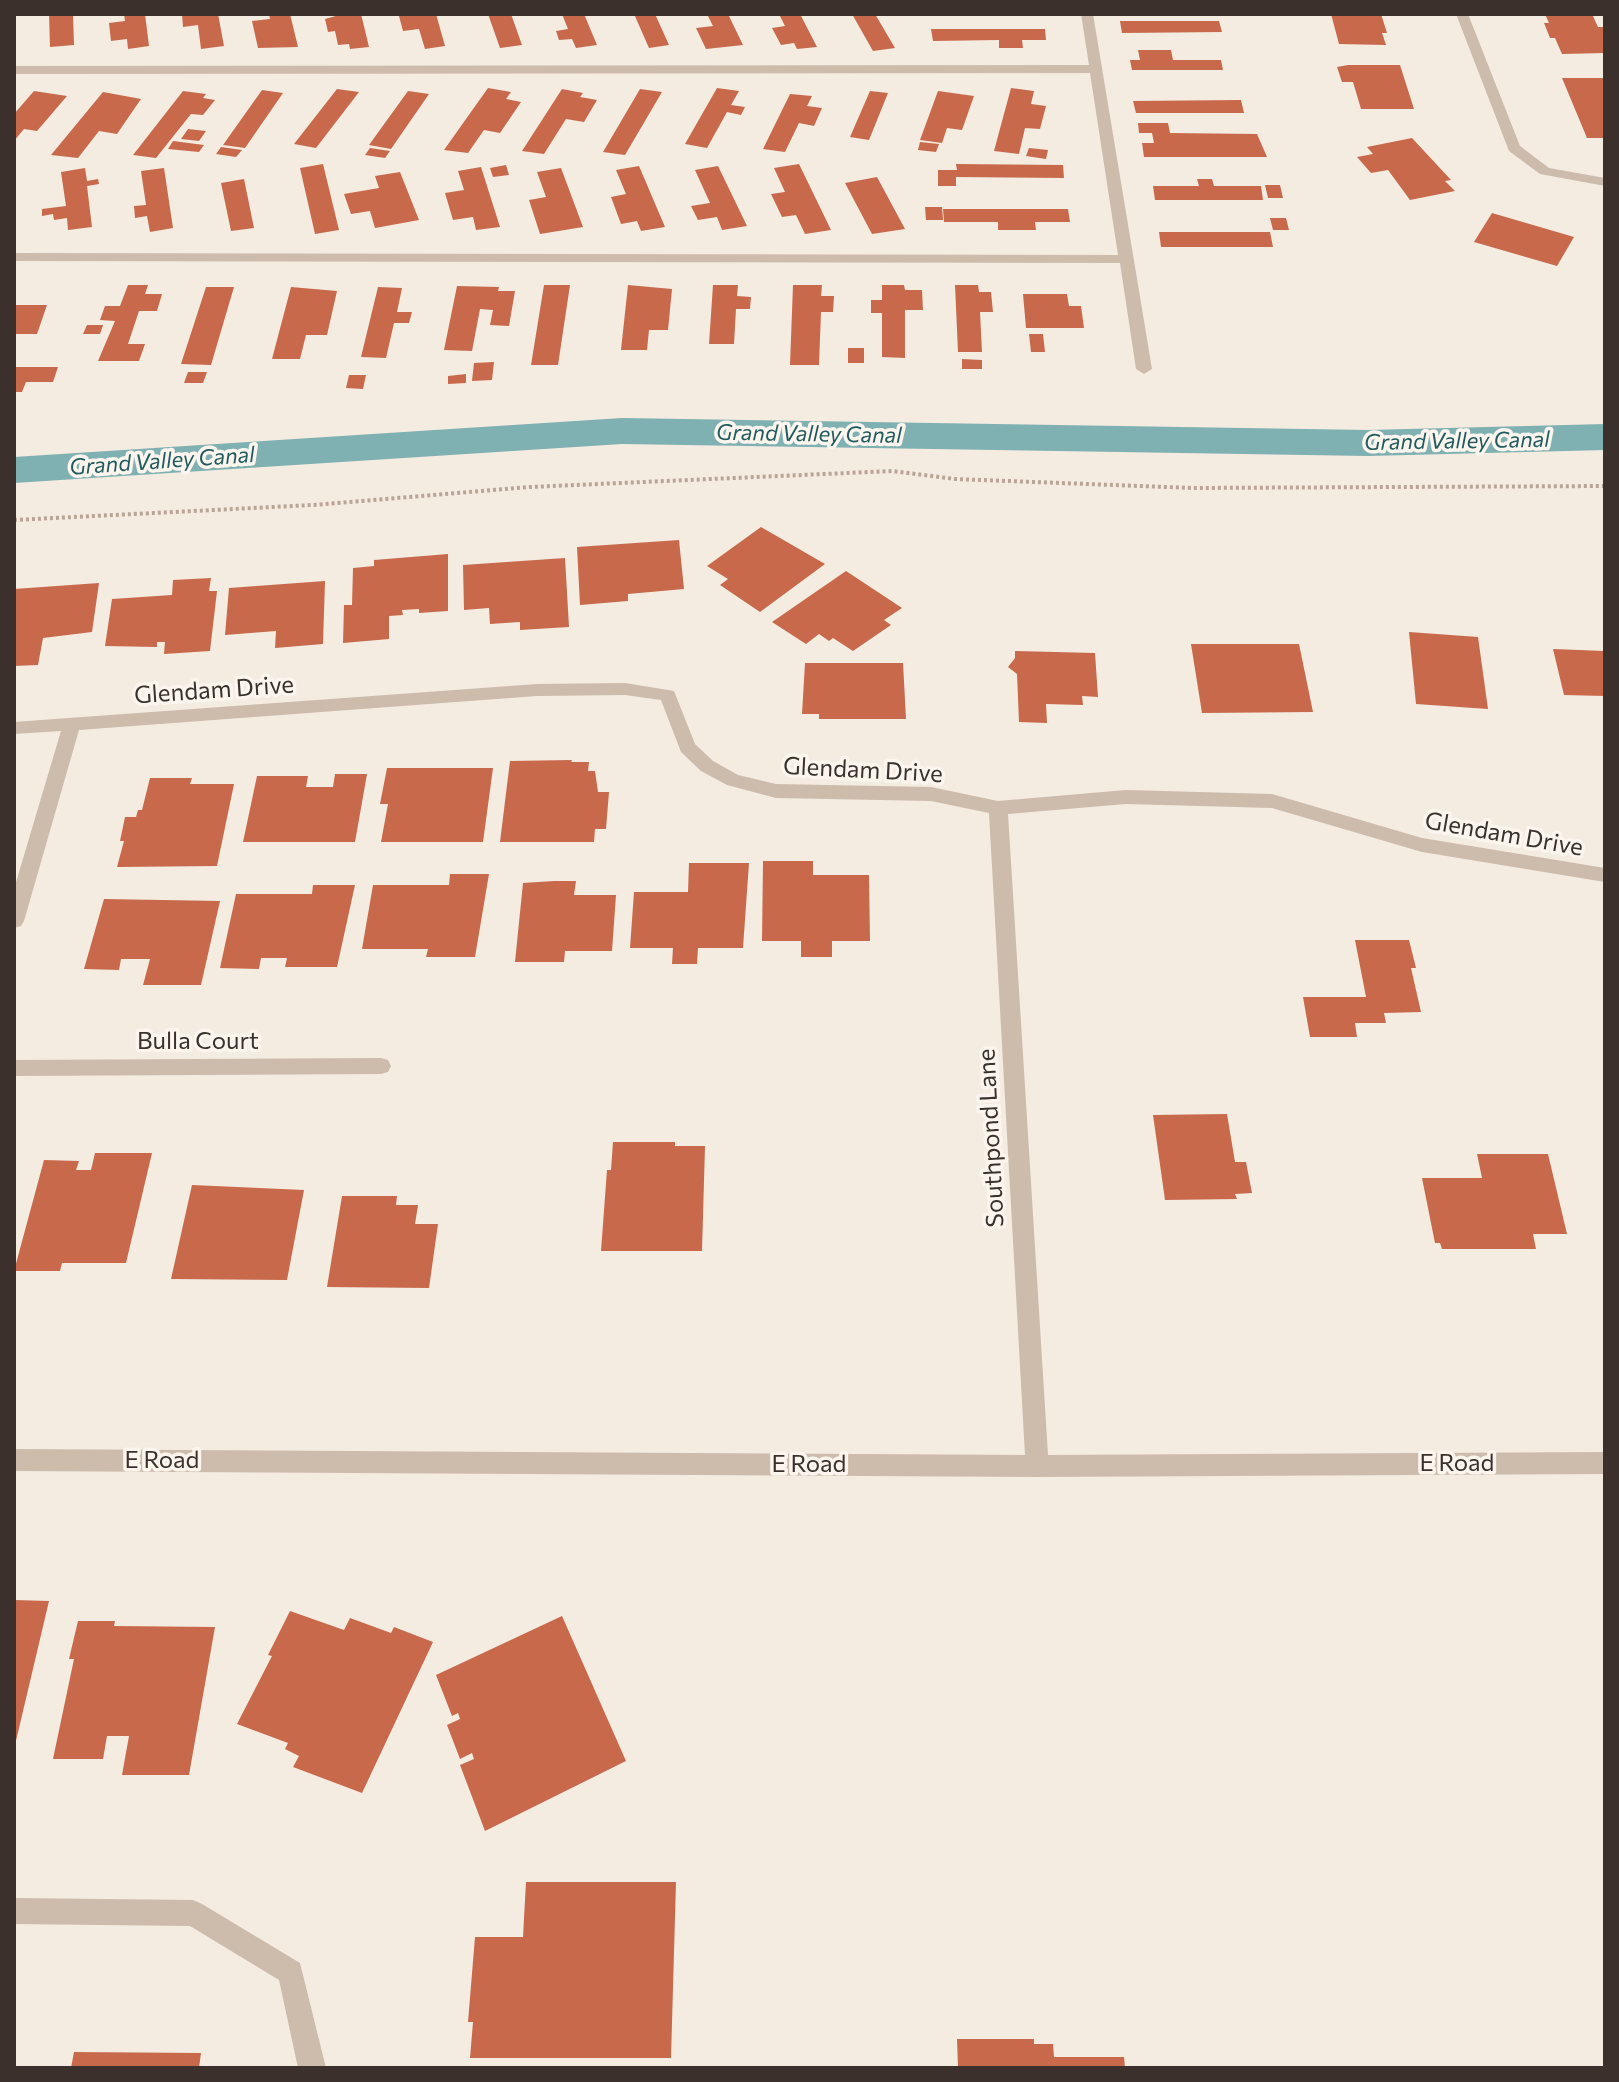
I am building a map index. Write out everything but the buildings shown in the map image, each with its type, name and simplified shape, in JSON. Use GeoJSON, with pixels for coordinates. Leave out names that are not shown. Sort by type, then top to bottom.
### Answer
{"type":"FeatureCollection","features":[{"type":"Feature","properties":{"kind":"street"},"geometry":{"type":"LineString","coordinates":[[1087,14],[1144,369]]}},
{"type":"Feature","properties":{"kind":"street"},"geometry":{"type":"LineString","coordinates":[[1462,14],[1514,148],[1545,171],[1605,182]]}},
{"type":"Feature","properties":{"kind":"street"},"geometry":{"type":"LineString","coordinates":[[14,70],[1096,69]]}},
{"type":"Feature","properties":{"kind":"street"},"geometry":{"type":"LineString","coordinates":[[14,257],[1126,259]]}},
{"type":"Feature","properties":{"kind":"street","name":"Glendam Drive"},"geometry":{"type":"LineString","coordinates":[[14,728],[537,690],[625,689],[668,695],[687,747],[707,766],[733,780],[776,791],[931,794],[998,808],[1126,797],[1272,801],[1422,845],[1605,875]]}},
{"type":"Feature","properties":{"kind":"street"},"geometry":{"type":"LineString","coordinates":[[14,921],[72,724]]}},
{"type":"Feature","properties":{"kind":"street","name":"Southpond Lane"},"geometry":{"type":"LineString","coordinates":[[998,808],[1037,1466]]}},
{"type":"Feature","properties":{"kind":"street","name":"Bulla Court"},"geometry":{"type":"LineString","coordinates":[[14,1068],[381,1066]]}},
{"type":"Feature","properties":{"kind":"street","name":"E Road"},"geometry":{"type":"LineString","coordinates":[[14,1460],[1037,1466],[1605,1463]]}},
{"type":"Feature","properties":{"kind":"street"},"geometry":{"type":"LineString","coordinates":[[14,1911],[193,1913],[291,1972],[312,2068]]}},
{"type":"Feature","properties":{"kind":"path"},"geometry":{"type":"LineString","coordinates":[[14,520],[298,506],[530,487],[892,471],[955,479],[1193,488],[1605,486]]}},
{"type":"Feature","properties":{"kind":"waterway","name":"Grand Valley Canal"},"geometry":{"type":"LineString","coordinates":[[14,470],[622,431],[1368,443],[1605,437]]}}]}
